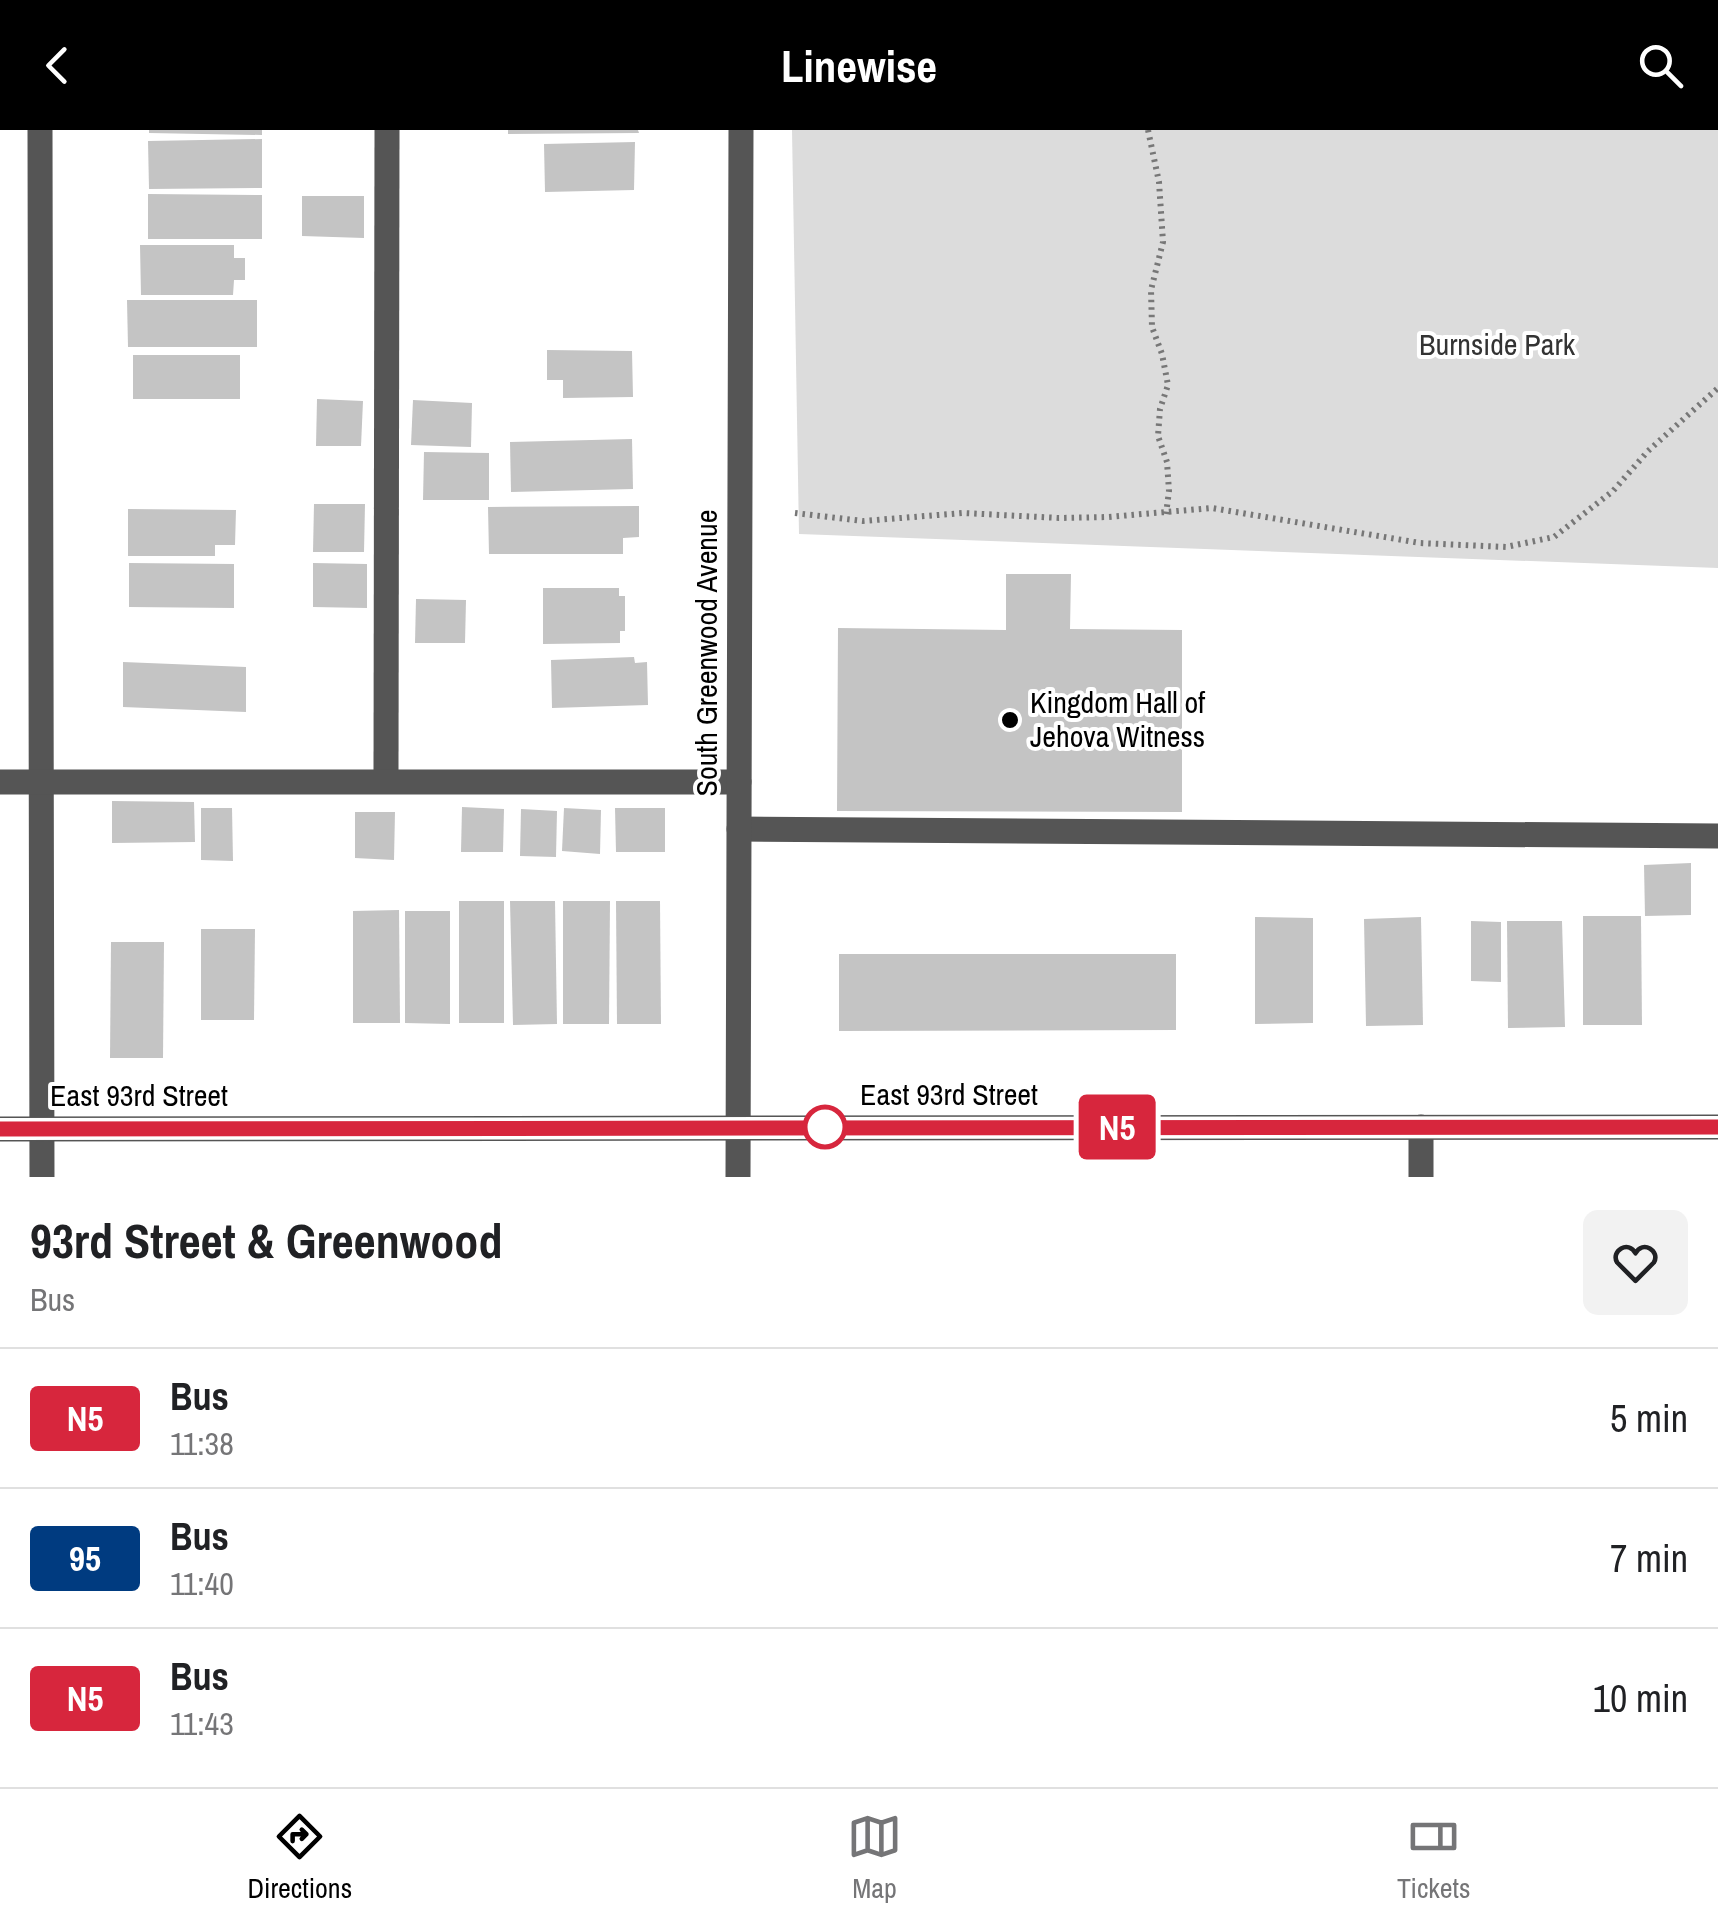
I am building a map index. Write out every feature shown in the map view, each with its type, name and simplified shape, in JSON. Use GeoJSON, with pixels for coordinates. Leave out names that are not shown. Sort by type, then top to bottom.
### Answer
{"type":"FeatureCollection","features":[{"type":"Feature","properties":{"kind":"street"},"geometry":{"type":"LineString","coordinates":[[40,130],[42,1177]]}},
{"type":"Feature","properties":{"kind":"street"},"geometry":{"type":"LineString","coordinates":[[386,782],[387,130]]}},
{"type":"Feature","properties":{"kind":"street","name":"South Greenwood Avenue"},"geometry":{"type":"LineString","coordinates":[[738,1177],[741,130]]}},
{"type":"Feature","properties":{"kind":"street"},"geometry":{"type":"LineString","coordinates":[[0,782],[739,782]]}},
{"type":"Feature","properties":{"kind":"street"},"geometry":{"type":"LineString","coordinates":[[739,830],[1718,836]]}},
{"type":"Feature","properties":{"kind":"street"},"geometry":{"type":"LineString","coordinates":[[1421,1127],[1421,1177]]}},
{"type":"Feature","properties":{"kind":"street","name":"East 93rd Street"},"geometry":{"type":"LineString","coordinates":[[0,1129],[1718,1127]]}},
{"type":"Feature","properties":{"kind":"path"},"geometry":{"type":"LineString","coordinates":[[1148,130],[1159,182],[1163,242],[1151,290],[1152,326],[1168,384],[1160,409],[1158,436],[1167,462],[1166,514]]}},
{"type":"Feature","properties":{"kind":"path"},"geometry":{"type":"LineString","coordinates":[[794,513],[863,521],[962,513],[1059,518],[1212,508],[1420,542],[1506,547],[1554,537],[1613,491],[1648,451],[1718,388]]}},
{"type":"Feature","properties":{"kind":"green space","name":"Burnside Park"},"geometry":{"type":"Polygon","coordinates":[[[792,130],[1718,130],[1718,568],[799,534],[792,130]]]}},
{"type":"Feature","properties":{"kind":"building"},"geometry":{"type":"Polygon","coordinates":[[[262,130],[262,135],[149,133],[262,130]]]}},
{"type":"Feature","properties":{"kind":"building"},"geometry":{"type":"Polygon","coordinates":[[[508,130],[638,130],[639,133],[508,134],[508,130]]]}},
{"type":"Feature","properties":{"kind":"building"},"geometry":{"type":"Polygon","coordinates":[[[262,139],[262,188],[149,189],[148,141],[262,139]]]}},
{"type":"Feature","properties":{"kind":"building"},"geometry":{"type":"Polygon","coordinates":[[[635,142],[634,190],[545,192],[544,144],[635,142]]]}},
{"type":"Feature","properties":{"kind":"building"},"geometry":{"type":"Polygon","coordinates":[[[148,194],[262,195],[262,239],[148,239],[148,194]]]}},
{"type":"Feature","properties":{"kind":"building"},"geometry":{"type":"Polygon","coordinates":[[[302,196],[364,196],[364,238],[302,236],[302,196]]]}},
{"type":"Feature","properties":{"kind":"building"},"geometry":{"type":"Polygon","coordinates":[[[140,245],[234,245],[234,258],[245,258],[245,280],[234,280],[233,295],[141,295],[140,245]]]}},
{"type":"Feature","properties":{"kind":"building"},"geometry":{"type":"Polygon","coordinates":[[[127,300],[257,300],[257,347],[128,347],[127,300]]]}},
{"type":"Feature","properties":{"kind":"building"},"geometry":{"type":"Polygon","coordinates":[[[547,350],[632,351],[633,397],[563,398],[563,380],[547,380],[547,350]]]}},
{"type":"Feature","properties":{"kind":"building"},"geometry":{"type":"Polygon","coordinates":[[[133,355],[240,355],[240,399],[133,399],[133,355]]]}},
{"type":"Feature","properties":{"kind":"building"},"geometry":{"type":"Polygon","coordinates":[[[317,399],[363,401],[361,446],[316,446],[317,399]]]}},
{"type":"Feature","properties":{"kind":"building"},"geometry":{"type":"Polygon","coordinates":[[[413,400],[472,403],[471,447],[411,445],[413,400]]]}},
{"type":"Feature","properties":{"kind":"building"},"geometry":{"type":"Polygon","coordinates":[[[632,439],[633,489],[511,492],[510,442],[632,439]]]}},
{"type":"Feature","properties":{"kind":"building"},"geometry":{"type":"Polygon","coordinates":[[[424,452],[489,453],[489,500],[423,500],[424,452]]]}},
{"type":"Feature","properties":{"kind":"building"},"geometry":{"type":"Polygon","coordinates":[[[314,504],[365,504],[364,552],[313,552],[314,504]]]}},
{"type":"Feature","properties":{"kind":"building"},"geometry":{"type":"Polygon","coordinates":[[[639,506],[639,537],[623,538],[623,554],[489,554],[488,507],[639,506]]]}},
{"type":"Feature","properties":{"kind":"building"},"geometry":{"type":"Polygon","coordinates":[[[128,509],[236,510],[235,545],[215,545],[215,556],[128,556],[128,509]]]}},
{"type":"Feature","properties":{"kind":"building"},"geometry":{"type":"Polygon","coordinates":[[[129,563],[234,564],[234,608],[129,607],[129,563]]]}},
{"type":"Feature","properties":{"kind":"building"},"geometry":{"type":"Polygon","coordinates":[[[313,563],[367,564],[367,608],[313,607],[313,563]]]}},
{"type":"Feature","properties":{"kind":"building","name":"Kingdom Hall of Jehova Witness"},"geometry":{"type":"Polygon","coordinates":[[[1006,574],[1071,574],[1070,629],[1182,630],[1182,812],[837,811],[838,628],[1006,630],[1006,574]]]}},
{"type":"Feature","properties":{"kind":"building"},"geometry":{"type":"Polygon","coordinates":[[[543,588],[619,588],[619,596],[625,596],[625,631],[620,631],[620,643],[543,644],[543,588]]]}},
{"type":"Feature","properties":{"kind":"building"},"geometry":{"type":"Polygon","coordinates":[[[416,599],[466,600],[465,643],[415,643],[416,599]]]}},
{"type":"Feature","properties":{"kind":"building"},"geometry":{"type":"Polygon","coordinates":[[[634,657],[635,663],[647,662],[648,705],[552,708],[551,660],[634,657]]]}},
{"type":"Feature","properties":{"kind":"building"},"geometry":{"type":"Polygon","coordinates":[[[123,662],[246,667],[246,712],[123,707],[123,662]]]}},
{"type":"Feature","properties":{"kind":"building"},"geometry":{"type":"Polygon","coordinates":[[[112,801],[194,802],[195,842],[112,843],[112,801]]]}},
{"type":"Feature","properties":{"kind":"building"},"geometry":{"type":"Polygon","coordinates":[[[462,807],[504,809],[503,852],[461,852],[462,807]]]}},
{"type":"Feature","properties":{"kind":"building"},"geometry":{"type":"Polygon","coordinates":[[[201,808],[232,808],[233,861],[201,860],[201,808]]]}},
{"type":"Feature","properties":{"kind":"building"},"geometry":{"type":"Polygon","coordinates":[[[564,808],[601,810],[600,854],[562,851],[564,808]]]}},
{"type":"Feature","properties":{"kind":"building"},"geometry":{"type":"Polygon","coordinates":[[[615,808],[665,808],[665,852],[616,852],[615,808]]]}},
{"type":"Feature","properties":{"kind":"building"},"geometry":{"type":"Polygon","coordinates":[[[521,809],[557,811],[556,857],[520,856],[521,809]]]}},
{"type":"Feature","properties":{"kind":"building"},"geometry":{"type":"Polygon","coordinates":[[[355,812],[395,812],[394,860],[355,858],[355,812]]]}},
{"type":"Feature","properties":{"kind":"building"},"geometry":{"type":"Polygon","coordinates":[[[1691,863],[1691,915],[1645,916],[1644,865],[1691,863]]]}},
{"type":"Feature","properties":{"kind":"building"},"geometry":{"type":"Polygon","coordinates":[[[459,901],[504,901],[504,1023],[459,1023],[459,901]]]}},
{"type":"Feature","properties":{"kind":"building"},"geometry":{"type":"Polygon","coordinates":[[[510,901],[555,901],[557,1024],[513,1025],[510,901]]]}},
{"type":"Feature","properties":{"kind":"building"},"geometry":{"type":"Polygon","coordinates":[[[563,901],[610,901],[609,1024],[563,1024],[563,901]]]}},
{"type":"Feature","properties":{"kind":"building"},"geometry":{"type":"Polygon","coordinates":[[[616,901],[660,901],[661,1024],[617,1024],[616,901]]]}},
{"type":"Feature","properties":{"kind":"building"},"geometry":{"type":"Polygon","coordinates":[[[399,910],[400,1023],[353,1023],[353,911],[399,910]]]}},
{"type":"Feature","properties":{"kind":"building"},"geometry":{"type":"Polygon","coordinates":[[[405,911],[450,911],[450,1024],[405,1023],[405,911]]]}},
{"type":"Feature","properties":{"kind":"building"},"geometry":{"type":"Polygon","coordinates":[[[1583,916],[1641,916],[1642,1025],[1583,1025],[1583,916]]]}},
{"type":"Feature","properties":{"kind":"building"},"geometry":{"type":"Polygon","coordinates":[[[1255,917],[1313,918],[1313,1023],[1255,1024],[1255,917]]]}},
{"type":"Feature","properties":{"kind":"building"},"geometry":{"type":"Polygon","coordinates":[[[1421,917],[1423,1025],[1366,1026],[1364,919],[1421,917]]]}},
{"type":"Feature","properties":{"kind":"building"},"geometry":{"type":"Polygon","coordinates":[[[1471,921],[1501,922],[1501,982],[1471,981],[1471,921]]]}},
{"type":"Feature","properties":{"kind":"building"},"geometry":{"type":"Polygon","coordinates":[[[1507,921],[1562,921],[1565,1027],[1508,1028],[1507,921]]]}},
{"type":"Feature","properties":{"kind":"building"},"geometry":{"type":"Polygon","coordinates":[[[201,929],[255,929],[254,1020],[201,1020],[201,929]]]}},
{"type":"Feature","properties":{"kind":"building"},"geometry":{"type":"Polygon","coordinates":[[[111,942],[164,942],[163,1058],[110,1058],[111,942]]]}},
{"type":"Feature","properties":{"kind":"building"},"geometry":{"type":"Polygon","coordinates":[[[839,954],[1176,954],[1176,1030],[839,1031],[839,954]]]}},
{"type":"Feature","properties":{"kind":"bus line","name":"N5"},"geometry":{"type":"LineString","coordinates":[[0,1129],[1718,1127]]}},
{"type":"Feature","properties":{"kind":"place","name":"Kingdom Hall of Jehova Witness"},"geometry":{"type":"Point","coordinates":[1010,720]}}]}
